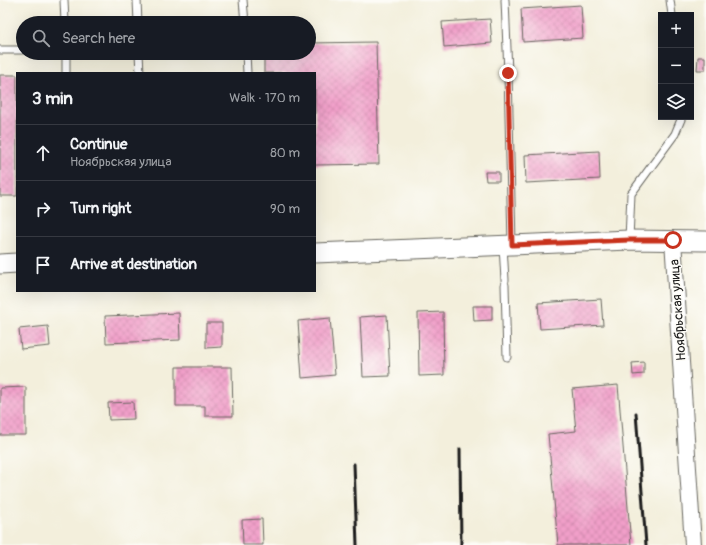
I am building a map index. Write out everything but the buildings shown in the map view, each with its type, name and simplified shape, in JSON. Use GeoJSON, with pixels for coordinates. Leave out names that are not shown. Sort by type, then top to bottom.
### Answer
{"type":"FeatureCollection","features":[{"type":"Feature","properties":{"kind":"main road","name":"Ноябрьская улица"},"geometry":{"type":"LineString","coordinates":[[316,252],[507,246],[629,240],[673,240]]}},
{"type":"Feature","properties":{"kind":"main road"},"geometry":{"type":"LineString","coordinates":[[673,240],[706,241]]}},
{"type":"Feature","properties":{"kind":"main road"},"geometry":{"type":"LineString","coordinates":[[0,264],[16,263]]}},
{"type":"Feature","properties":{"kind":"street","name":"Ноябрьская улица"},"geometry":{"type":"LineString","coordinates":[[673,240],[693,545]]}},
{"type":"Feature","properties":{"kind":"lane"},"geometry":{"type":"LineString","coordinates":[[64,0],[65,16]]}},
{"type":"Feature","properties":{"kind":"lane"},"geometry":{"type":"LineString","coordinates":[[137,0],[138,16]]}},
{"type":"Feature","properties":{"kind":"lane"},"geometry":{"type":"LineString","coordinates":[[244,0],[245,16]]}},
{"type":"Feature","properties":{"kind":"lane"},"geometry":{"type":"LineString","coordinates":[[505,0],[508,73],[507,246],[505,282],[507,357]]}},
{"type":"Feature","properties":{"kind":"lane"},"geometry":{"type":"LineString","coordinates":[[670,0],[672,12]]}},
{"type":"Feature","properties":{"kind":"lane"},"geometry":{"type":"LineString","coordinates":[[0,50],[16,50]]}},
{"type":"Feature","properties":{"kind":"lane"},"geometry":{"type":"LineString","coordinates":[[66,60],[66,72]]}},
{"type":"Feature","properties":{"kind":"lane"},"geometry":{"type":"LineString","coordinates":[[139,60],[140,72]]}},
{"type":"Feature","properties":{"kind":"lane"},"geometry":{"type":"LineString","coordinates":[[246,60],[247,72]]}},
{"type":"Feature","properties":{"kind":"lane"},"geometry":{"type":"LineString","coordinates":[[629,240],[631,194],[675,134],[681,120]]}},
{"type":"Feature","properties":{"kind":"railway"},"geometry":{"type":"LineString","coordinates":[[636,413],[646,545]]}},
{"type":"Feature","properties":{"kind":"railway"},"geometry":{"type":"LineString","coordinates":[[460,449],[461,545]]}},
{"type":"Feature","properties":{"kind":"railway"},"geometry":{"type":"LineString","coordinates":[[354,464],[357,545]]}},
{"type":"Feature","properties":{"kind":"route"},"geometry":{"type":"LineString","coordinates":[[508,73],[512,245],[629,240],[673,240]]}}]}
